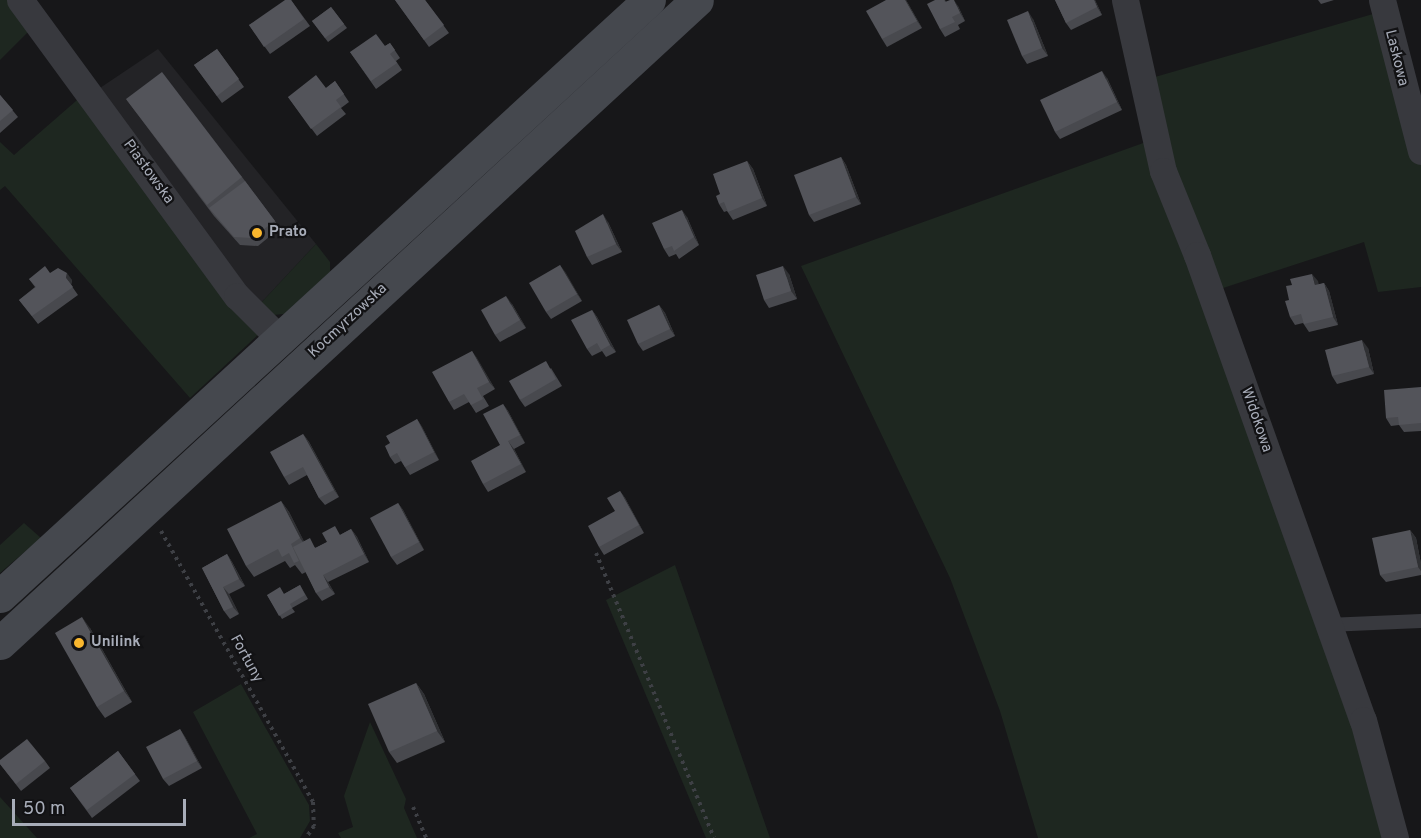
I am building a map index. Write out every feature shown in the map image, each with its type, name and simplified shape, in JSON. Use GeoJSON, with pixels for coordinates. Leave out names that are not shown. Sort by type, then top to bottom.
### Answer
{"type":"FeatureCollection","features":[{"type":"Feature","properties":{"kind":"main road"},"geometry":{"type":"LineString","coordinates":[[0,597],[649,0]]}},
{"type":"Feature","properties":{"kind":"main road","name":"Kocmyrzowska"},"geometry":{"type":"LineString","coordinates":[[0,643],[697,0]]}},
{"type":"Feature","properties":{"kind":"street","name":"Piastowska"},"geometry":{"type":"LineString","coordinates":[[20,0],[237,296],[281,340]]}},
{"type":"Feature","properties":{"kind":"street","name":"Widokowa"},"geometry":{"type":"LineString","coordinates":[[1125,0],[1163,171],[1201,265],[1327,625],[1363,720],[1395,838]]}},
{"type":"Feature","properties":{"kind":"street","name":"Laskowa"},"geometry":{"type":"LineString","coordinates":[[1382,0],[1421,151]]}},
{"type":"Feature","properties":{"kind":"lane"},"geometry":{"type":"LineString","coordinates":[[1327,625],[1421,621]]}},
{"type":"Feature","properties":{"kind":"path","name":"Fortuny"},"geometry":{"type":"LineString","coordinates":[[147,507],[313,802],[314,826],[306,838]]}},
{"type":"Feature","properties":{"kind":"path"},"geometry":{"type":"LineString","coordinates":[[596,553],[714,838]]}},
{"type":"Feature","properties":{"kind":"path"},"geometry":{"type":"LineString","coordinates":[[413,807],[426,838]]}},
{"type":"Feature","properties":{"kind":"shaded area"},"geometry":{"type":"Polygon","coordinates":[[[0,0],[12,0],[33,27],[0,60],[0,0]]]}},
{"type":"Feature","properties":{"kind":"shaded area"},"geometry":{"type":"Polygon","coordinates":[[[1380,12],[1421,164],[1421,287],[1378,292],[1364,242],[1217,290],[1167,170],[1148,79],[1380,12]]]}},
{"type":"Feature","properties":{"kind":"shaded area"},"geometry":{"type":"Polygon","coordinates":[[[158,49],[316,244],[260,304],[94,92],[158,49]]]}},
{"type":"Feature","properties":{"kind":"shaded area"},"geometry":{"type":"Polygon","coordinates":[[[84,94],[261,332],[190,398],[5,186],[0,190],[0,142],[14,155],[84,94]]]}},
{"type":"Feature","properties":{"kind":"shaded area"},"geometry":{"type":"Polygon","coordinates":[[[1146,142],[1315,607],[1387,838],[1038,838],[1000,711],[950,578],[801,266],[1146,142]]]}},
{"type":"Feature","properties":{"kind":"shaded area"},"geometry":{"type":"Polygon","coordinates":[[[316,244],[330,262],[330,272],[284,314],[273,315],[260,304],[316,244]]]}},
{"type":"Feature","properties":{"kind":"shaded area"},"geometry":{"type":"Polygon","coordinates":[[[24,523],[41,538],[0,573],[0,545],[24,523]]]}},
{"type":"Feature","properties":{"kind":"shaded area"},"geometry":{"type":"Polygon","coordinates":[[[675,565],[770,838],[706,838],[606,600],[675,565]]]}},
{"type":"Feature","properties":{"kind":"shaded area"},"geometry":{"type":"Polygon","coordinates":[[[241,684],[309,805],[310,821],[300,838],[249,838],[257,834],[193,712],[241,684]]]}},
{"type":"Feature","properties":{"kind":"shaded area"},"geometry":{"type":"Polygon","coordinates":[[[370,722],[406,799],[404,808],[417,838],[341,838],[338,833],[353,827],[344,796],[370,722]]]}},
{"type":"Feature","properties":{"kind":"shaded area"},"geometry":{"type":"Polygon","coordinates":[[[0,797],[37,838],[0,838],[0,797]]]}},
{"type":"Feature","properties":{"kind":"building"},"geometry":{"type":"Polygon","coordinates":[[[285,0],[291,0],[304,19],[264,47],[249,25],[285,0]]]}},
{"type":"Feature","properties":{"kind":"building"},"geometry":{"type":"Polygon","coordinates":[[[395,0],[425,0],[444,25],[424,40],[395,0]]]}},
{"type":"Feature","properties":{"kind":"building"},"geometry":{"type":"Polygon","coordinates":[[[886,0],[905,0],[917,21],[882,39],[866,11],[886,0]]]}},
{"type":"Feature","properties":{"kind":"building"},"geometry":{"type":"Polygon","coordinates":[[[935,0],[945,2],[954,0],[960,13],[952,17],[955,22],[940,29],[927,4],[935,0]]]}},
{"type":"Feature","properties":{"kind":"building"},"geometry":{"type":"Polygon","coordinates":[[[1055,0],[1094,0],[1097,7],[1066,23],[1055,0]]]}},
{"type":"Feature","properties":{"kind":"building"},"geometry":{"type":"Polygon","coordinates":[[[331,7],[344,24],[325,38],[312,21],[331,7]]]}},
{"type":"Feature","properties":{"kind":"building"},"geometry":{"type":"Polygon","coordinates":[[[1028,11],[1042,48],[1022,56],[1007,20],[1028,11]]]}},
{"type":"Feature","properties":{"kind":"building"},"geometry":{"type":"Polygon","coordinates":[[[376,34],[385,46],[390,43],[395,50],[390,54],[397,63],[371,81],[350,52],[376,34]]]}},
{"type":"Feature","properties":{"kind":"building"},"geometry":{"type":"Polygon","coordinates":[[[217,49],[239,79],[217,96],[194,65],[217,49]]]}},
{"type":"Feature","properties":{"kind":"building"},"geometry":{"type":"Polygon","coordinates":[[[1102,71],[1117,102],[1055,132],[1040,100],[1102,71]]]}},
{"type":"Feature","properties":{"kind":"building"},"geometry":{"type":"Polygon","coordinates":[[[162,72],[242,177],[207,205],[126,99],[162,72]]]}},
{"type":"Feature","properties":{"kind":"building"},"geometry":{"type":"Polygon","coordinates":[[[316,75],[326,88],[335,81],[344,94],[336,100],[341,107],[311,129],[288,97],[316,75]]]}},
{"type":"Feature","properties":{"kind":"building"},"geometry":{"type":"Polygon","coordinates":[[[0,95],[13,110],[0,121],[0,95]]]}},
{"type":"Feature","properties":{"kind":"building"},"geometry":{"type":"Polygon","coordinates":[[[841,157],[856,197],[809,215],[794,175],[841,157]]]}},
{"type":"Feature","properties":{"kind":"building"},"geometry":{"type":"Polygon","coordinates":[[[747,161],[762,198],[728,212],[724,202],[719,204],[716,196],[720,194],[713,174],[747,161]]]}},
{"type":"Feature","properties":{"kind":"building"},"geometry":{"type":"Polygon","coordinates":[[[245,181],[275,221],[252,238],[234,237],[209,208],[245,181]]]}},
{"type":"Feature","properties":{"kind":"building"},"geometry":{"type":"Polygon","coordinates":[[[682,210],[694,237],[674,251],[672,246],[664,249],[652,223],[682,210]]]}},
{"type":"Feature","properties":{"kind":"building"},"geometry":{"type":"Polygon","coordinates":[[[603,214],[616,244],[587,257],[575,231],[603,214]]]}},
{"type":"Feature","properties":{"kind":"building"},"geometry":{"type":"Polygon","coordinates":[[[560,265],[577,294],[546,312],[529,283],[560,265]]]}},
{"type":"Feature","properties":{"kind":"building"},"geometry":{"type":"Polygon","coordinates":[[[45,266],[50,273],[58,268],[67,273],[66,278],[73,287],[32,316],[19,300],[36,287],[29,279],[45,266]]]}},
{"type":"Feature","properties":{"kind":"building"},"geometry":{"type":"Polygon","coordinates":[[[783,266],[791,291],[764,300],[756,275],[783,266]]]}},
{"type":"Feature","properties":{"kind":"building"},"geometry":{"type":"Polygon","coordinates":[[[1312,274],[1315,285],[1324,283],[1333,317],[1304,324],[1301,314],[1290,317],[1285,301],[1289,300],[1286,286],[1292,285],[1290,279],[1312,274]]]}},
{"type":"Feature","properties":{"kind":"building"},"geometry":{"type":"Polygon","coordinates":[[[506,296],[520,320],[495,335],[481,310],[506,296]]]}},
{"type":"Feature","properties":{"kind":"building"},"geometry":{"type":"Polygon","coordinates":[[[659,305],[670,329],[638,344],[627,320],[659,305]]]}},
{"type":"Feature","properties":{"kind":"building"},"geometry":{"type":"Polygon","coordinates":[[[592,310],[610,345],[601,350],[597,343],[587,349],[571,320],[592,310]]]}},
{"type":"Feature","properties":{"kind":"building"},"geometry":{"type":"Polygon","coordinates":[[[1362,340],[1369,367],[1332,376],[1325,350],[1362,340]]]}},
{"type":"Feature","properties":{"kind":"building"},"geometry":{"type":"Polygon","coordinates":[[[472,351],[489,382],[477,388],[483,399],[471,405],[464,394],[449,402],[432,372],[472,351]]]}},
{"type":"Feature","properties":{"kind":"building"},"geometry":{"type":"Polygon","coordinates":[[[546,361],[556,379],[520,400],[509,381],[546,361]]]}},
{"type":"Feature","properties":{"kind":"building"},"geometry":{"type":"Polygon","coordinates":[[[1421,387],[1421,423],[1399,425],[1398,417],[1386,418],[1384,390],[1421,387]]]}},
{"type":"Feature","properties":{"kind":"building"},"geometry":{"type":"Polygon","coordinates":[[[503,404],[520,435],[508,441],[521,464],[483,484],[471,461],[500,445],[483,414],[503,404]]]}},
{"type":"Feature","properties":{"kind":"building"},"geometry":{"type":"Polygon","coordinates":[[[417,419],[434,452],[405,467],[397,453],[390,457],[385,446],[390,443],[386,436],[417,419]]]}},
{"type":"Feature","properties":{"kind":"building"},"geometry":{"type":"Polygon","coordinates":[[[303,434],[334,490],[319,498],[303,467],[284,477],[270,452],[303,434]]]}},
{"type":"Feature","properties":{"kind":"building"},"geometry":{"type":"Polygon","coordinates":[[[620,491],[639,525],[599,547],[588,526],[615,511],[607,498],[620,491]]]}},
{"type":"Feature","properties":{"kind":"building"},"geometry":{"type":"Polygon","coordinates":[[[281,501],[300,538],[291,544],[299,561],[294,563],[289,553],[282,557],[278,549],[246,566],[227,529],[281,501]]]}},
{"type":"Feature","properties":{"kind":"building"},"geometry":{"type":"Polygon","coordinates":[[[398,503],[419,542],[391,557],[370,518],[398,503]]]}},
{"type":"Feature","properties":{"kind":"building"},"geometry":{"type":"Polygon","coordinates":[[[335,526],[340,535],[351,529],[364,554],[323,575],[329,587],[316,593],[293,547],[310,538],[315,548],[327,542],[322,533],[335,526]]]}},
{"type":"Feature","properties":{"kind":"building"},"geometry":{"type":"Polygon","coordinates":[[[1410,530],[1418,567],[1380,575],[1372,538],[1410,530]]]}},
{"type":"Feature","properties":{"kind":"building"},"geometry":{"type":"Polygon","coordinates":[[[227,554],[239,579],[223,587],[233,607],[224,611],[202,568],[227,554]]]}},
{"type":"Feature","properties":{"kind":"building"},"geometry":{"type":"Polygon","coordinates":[[[300,585],[305,595],[290,604],[292,608],[279,616],[267,595],[280,587],[284,594],[300,585]]]}},
{"type":"Feature","properties":{"kind":"building"},"geometry":{"type":"Polygon","coordinates":[[[82,617],[124,691],[97,707],[55,633],[82,617]]]}},
{"type":"Feature","properties":{"kind":"building"},"geometry":{"type":"Polygon","coordinates":[[[416,683],[437,731],[389,752],[368,704],[416,683]]]}},
{"type":"Feature","properties":{"kind":"building"},"geometry":{"type":"Polygon","coordinates":[[[180,729],[197,761],[163,779],[146,747],[180,729]]]}},
{"type":"Feature","properties":{"kind":"building"},"geometry":{"type":"Polygon","coordinates":[[[27,739],[45,761],[16,784],[0,764],[0,760],[27,739]]]}},
{"type":"Feature","properties":{"kind":"building"},"geometry":{"type":"Polygon","coordinates":[[[118,751],[135,774],[87,810],[70,788],[118,751]]]}},
{"type":"Feature","properties":{"kind":"place","name":"Prato"},"geometry":{"type":"Point","coordinates":[257,233]}},
{"type":"Feature","properties":{"kind":"place","name":"Unilink"},"geometry":{"type":"Point","coordinates":[79,643]}}]}
